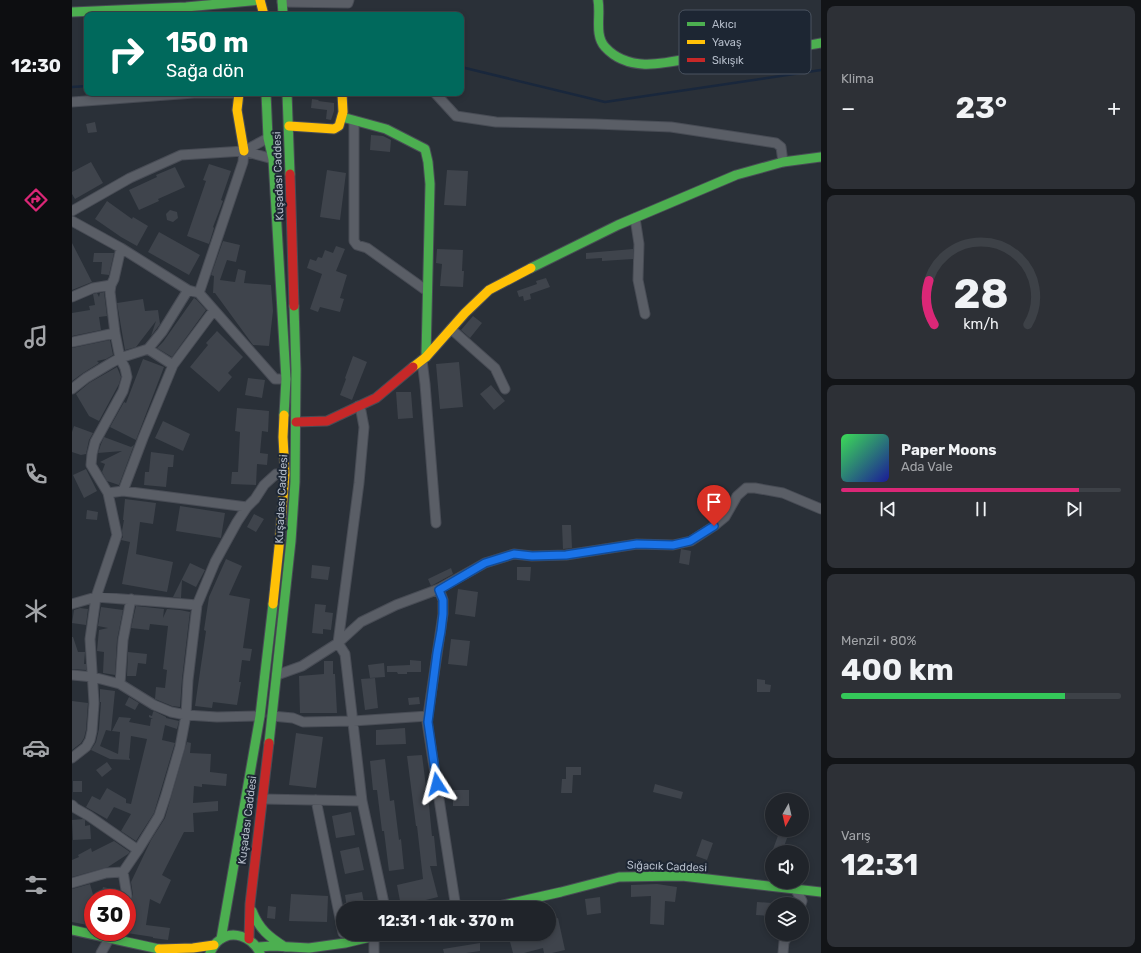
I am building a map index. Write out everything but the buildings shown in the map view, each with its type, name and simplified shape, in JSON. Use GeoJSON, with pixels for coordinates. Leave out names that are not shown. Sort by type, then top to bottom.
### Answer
{"type":"FeatureCollection","features":[{"type":"Feature","properties":{"kind":"main road"},"geometry":{"type":"LineString","coordinates":[[72,12],[186,7],[260,0],[263,12]]}},
{"type":"Feature","properties":{"kind":"main road"},"geometry":{"type":"LineString","coordinates":[[598,0],[600,7],[600,38],[604,47],[611,53],[620,59],[642,65],[679,61]]}},
{"type":"Feature","properties":{"kind":"main road"},"geometry":{"type":"LineString","coordinates":[[282,1],[283,12]]}},
{"type":"Feature","properties":{"kind":"main road"},"geometry":{"type":"LineString","coordinates":[[811,45],[821,43]]}},
{"type":"Feature","properties":{"kind":"main road"},"geometry":{"type":"LineString","coordinates":[[239,96],[237,110],[244,151]]}},
{"type":"Feature","properties":{"kind":"main road","name":"Kuşadası Caddesi"},"geometry":{"type":"LineString","coordinates":[[249,939],[250,904],[277,675],[296,482],[296,370],[287,96]]}},
{"type":"Feature","properties":{"kind":"main road"},"geometry":{"type":"LineString","coordinates":[[289,126],[334,129],[339,126],[342,117],[342,96]]}},
{"type":"Feature","properties":{"kind":"main road","name":"Kuşadası Caddesi"},"geometry":{"type":"LineString","coordinates":[[215,946],[234,862],[260,716],[279,547],[285,474],[283,437],[286,378],[273,159],[268,138],[266,97]]}},
{"type":"Feature","properties":{"kind":"main road"},"geometry":{"type":"LineString","coordinates":[[342,117],[386,129],[424,150],[428,162],[430,184],[424,359]]}},
{"type":"Feature","properties":{"kind":"main road"},"geometry":{"type":"LineString","coordinates":[[296,422],[327,421],[376,398],[424,359],[465,313],[489,290],[511,278],[618,225],[736,175],[783,162],[821,157]]}},
{"type":"Feature","properties":{"kind":"main road","name":"Sığacık Caddesi"},"geometry":{"type":"LineString","coordinates":[[521,901],[619,877],[682,876],[821,892]]}},
{"type":"Feature","properties":{"kind":"main road"},"geometry":{"type":"LineString","coordinates":[[250,904],[255,921],[263,932],[285,947]]}},
{"type":"Feature","properties":{"kind":"main road"},"geometry":{"type":"LineString","coordinates":[[72,930],[84,932]]}},
{"type":"Feature","properties":{"kind":"main road"},"geometry":{"type":"LineString","coordinates":[[159,949],[215,946],[233,935],[249,939],[259,950],[285,947],[309,948],[327,946]]}},
{"type":"Feature","properties":{"kind":"main road"},"geometry":{"type":"LineString","coordinates":[[132,941],[170,953]]}},
{"type":"Feature","properties":{"kind":"main road"},"geometry":{"type":"LineString","coordinates":[[314,953],[336,941]]}},
{"type":"Feature","properties":{"kind":"street"},"geometry":{"type":"LineString","coordinates":[[282,1],[348,3],[349,0]]}},
{"type":"Feature","properties":{"kind":"street"},"geometry":{"type":"LineString","coordinates":[[72,102],[153,96]]}},
{"type":"Feature","properties":{"kind":"street"},"geometry":{"type":"LineString","coordinates":[[438,96],[456,116],[496,122],[595,124],[671,128],[776,143],[781,147],[783,162]]}},
{"type":"Feature","properties":{"kind":"street"},"geometry":{"type":"LineString","coordinates":[[354,121],[354,241],[357,244],[367,248],[427,291]]}},
{"type":"Feature","properties":{"kind":"street"},"geometry":{"type":"LineString","coordinates":[[244,151],[268,138]]}},
{"type":"Feature","properties":{"kind":"street"},"geometry":{"type":"LineString","coordinates":[[199,293],[243,162],[244,151]]}},
{"type":"Feature","properties":{"kind":"street"},"geometry":{"type":"LineString","coordinates":[[72,211],[130,178],[181,155],[244,151],[273,159]]}},
{"type":"Feature","properties":{"kind":"street"},"geometry":{"type":"LineString","coordinates":[[635,218],[639,244],[638,280],[645,314]]}},
{"type":"Feature","properties":{"kind":"street"},"geometry":{"type":"LineString","coordinates":[[72,221],[121,248],[188,290],[199,293],[275,379],[286,378]]}},
{"type":"Feature","properties":{"kind":"street"},"geometry":{"type":"LineString","coordinates":[[72,758],[86,748],[92,731],[94,703],[90,638],[96,597],[116,535],[108,494],[91,465],[95,442],[123,391],[127,378],[126,368],[120,358],[115,333],[110,292],[121,248]]}},
{"type":"Feature","properties":{"kind":"street"},"geometry":{"type":"LineString","coordinates":[[72,297],[93,288],[111,285]]}},
{"type":"Feature","properties":{"kind":"street"},"geometry":{"type":"LineString","coordinates":[[72,389],[86,378],[120,358],[148,349],[162,332],[188,290]]}},
{"type":"Feature","properties":{"kind":"street"},"geometry":{"type":"LineString","coordinates":[[123,491],[173,365],[214,310]]}},
{"type":"Feature","properties":{"kind":"street"},"geometry":{"type":"LineString","coordinates":[[451,329],[495,368],[505,388]]}},
{"type":"Feature","properties":{"kind":"street"},"geometry":{"type":"LineString","coordinates":[[72,342],[115,333]]}},
{"type":"Feature","properties":{"kind":"street"},"geometry":{"type":"LineString","coordinates":[[148,349],[173,365]]}},
{"type":"Feature","properties":{"kind":"street"},"geometry":{"type":"LineString","coordinates":[[424,359],[436,523]]}},
{"type":"Feature","properties":{"kind":"street"},"geometry":{"type":"LineString","coordinates":[[358,406],[361,411],[364,427],[338,643],[345,654],[362,801],[383,901]]}},
{"type":"Feature","properties":{"kind":"street"},"geometry":{"type":"LineString","coordinates":[[126,889],[123,872],[159,816],[180,747],[186,715],[188,680],[197,605],[215,562],[247,507],[276,474],[285,474]]}},
{"type":"Feature","properties":{"kind":"street"},"geometry":{"type":"LineString","coordinates":[[277,675],[302,666],[338,643],[361,622],[396,605],[439,590],[485,563],[514,554],[532,556],[566,555],[637,544],[673,545],[690,541],[714,526],[725,517],[736,496],[746,488],[755,488],[783,493],[821,509]]}},
{"type":"Feature","properties":{"kind":"street"},"geometry":{"type":"LineString","coordinates":[[108,494],[123,491],[247,507]]}},
{"type":"Feature","properties":{"kind":"street"},"geometry":{"type":"LineString","coordinates":[[439,590],[443,600],[443,614],[428,722],[455,901]]}},
{"type":"Feature","properties":{"kind":"street"},"geometry":{"type":"LineString","coordinates":[[72,604],[96,597],[197,605]]}},
{"type":"Feature","properties":{"kind":"street"},"geometry":{"type":"LineString","coordinates":[[120,684],[122,640],[131,599]]}},
{"type":"Feature","properties":{"kind":"street"},"geometry":{"type":"LineString","coordinates":[[72,675],[93,677],[120,684],[154,706],[171,712],[186,715],[217,717],[260,716]]}},
{"type":"Feature","properties":{"kind":"street"},"geometry":{"type":"LineString","coordinates":[[272,716],[293,718],[303,722],[428,716]]}},
{"type":"Feature","properties":{"kind":"street"},"geometry":{"type":"LineString","coordinates":[[262,799],[362,801]]}},
{"type":"Feature","properties":{"kind":"street"},"geometry":{"type":"LineString","coordinates":[[316,800],[337,901]]}},
{"type":"Feature","properties":{"kind":"street"},"geometry":{"type":"LineString","coordinates":[[72,805],[138,850]]}},
{"type":"Feature","properties":{"kind":"street"},"geometry":{"type":"LineString","coordinates":[[72,883],[106,873],[123,872]]}},
{"type":"Feature","properties":{"kind":"street"},"geometry":{"type":"LineString","coordinates":[[796,890],[800,897]]}},
{"type":"Feature","properties":{"kind":"street"},"geometry":{"type":"LineString","coordinates":[[101,953],[108,941]]}},
{"type":"Feature","properties":{"kind":"street"},"geometry":{"type":"LineString","coordinates":[[374,941],[374,953]]}},
{"type":"Feature","properties":{"kind":"street"},"geometry":{"type":"LineString","coordinates":[[783,953],[785,941]]}},
{"type":"Feature","properties":{"kind":"waterway"},"geometry":{"type":"LineString","coordinates":[[464,68],[605,102],[794,74]]}},
{"type":"Feature","properties":{"kind":"waterway"},"geometry":{"type":"LineString","coordinates":[[811,71],[821,70]]}},
{"type":"Feature","properties":{"kind":"waterway"},"geometry":{"type":"LineString","coordinates":[[72,87],[84,86]]}},
{"type":"Feature","properties":{"kind":"traffic: fast"},"geometry":{"type":"LineString","coordinates":[[72,12],[186,7],[260,0]]}},
{"type":"Feature","properties":{"kind":"traffic: fast"},"geometry":{"type":"LineString","coordinates":[[282,0],[283,12]]}},
{"type":"Feature","properties":{"kind":"traffic: fast"},"geometry":{"type":"LineString","coordinates":[[598,0],[600,37],[605,47],[617,57],[631,62],[645,64],[660,64],[679,60]]}},
{"type":"Feature","properties":{"kind":"traffic: fast"},"geometry":{"type":"LineString","coordinates":[[811,45],[821,43]]}},
{"type":"Feature","properties":{"kind":"traffic: fast"},"geometry":{"type":"LineString","coordinates":[[266,96],[268,138],[273,159],[286,379],[284,415]]}},
{"type":"Feature","properties":{"kind":"traffic: fast"},"geometry":{"type":"LineString","coordinates":[[287,96],[290,174]]}},
{"type":"Feature","properties":{"kind":"traffic: fast"},"geometry":{"type":"LineString","coordinates":[[342,117],[386,129],[425,149],[430,184],[426,357]]}},
{"type":"Feature","properties":{"kind":"traffic: fast"},"geometry":{"type":"LineString","coordinates":[[531,268],[618,225],[736,175],[783,162],[821,157]]}},
{"type":"Feature","properties":{"kind":"traffic: fast"},"geometry":{"type":"LineString","coordinates":[[269,743],[291,541],[295,482],[296,370],[294,306]]}},
{"type":"Feature","properties":{"kind":"traffic: fast"},"geometry":{"type":"LineString","coordinates":[[221,939],[260,716],[273,604]]}},
{"type":"Feature","properties":{"kind":"traffic: fast"},"geometry":{"type":"LineString","coordinates":[[521,901],[619,877],[682,876],[821,892]]}},
{"type":"Feature","properties":{"kind":"traffic: fast"},"geometry":{"type":"LineString","coordinates":[[252,911],[261,928],[274,940],[285,947]]}},
{"type":"Feature","properties":{"kind":"traffic: fast"},"geometry":{"type":"LineString","coordinates":[[72,930],[159,949]]}},
{"type":"Feature","properties":{"kind":"traffic: fast"},"geometry":{"type":"LineString","coordinates":[[210,953],[216,943],[223,938],[235,935],[247,939],[260,953]]}},
{"type":"Feature","properties":{"kind":"traffic: fast"},"geometry":{"type":"LineString","coordinates":[[258,947],[273,946],[309,948],[353,941]]}},
{"type":"Feature","properties":{"kind":"traffic: slow"},"geometry":{"type":"LineString","coordinates":[[260,0],[263,12]]}},
{"type":"Feature","properties":{"kind":"traffic: slow"},"geometry":{"type":"LineString","coordinates":[[239,96],[237,110],[244,151]]}},
{"type":"Feature","properties":{"kind":"traffic: slow"},"geometry":{"type":"LineString","coordinates":[[289,126],[334,129],[339,126],[343,112],[342,96]]}},
{"type":"Feature","properties":{"kind":"traffic: slow"},"geometry":{"type":"LineString","coordinates":[[413,367],[426,357],[465,313],[489,290],[531,268]]}},
{"type":"Feature","properties":{"kind":"traffic: slow"},"geometry":{"type":"LineString","coordinates":[[273,604],[285,474],[283,437],[284,415]]}},
{"type":"Feature","properties":{"kind":"traffic: slow"},"geometry":{"type":"LineString","coordinates":[[159,949],[193,948],[214,945]]}},
{"type":"Feature","properties":{"kind":"traffic: jam"},"geometry":{"type":"LineString","coordinates":[[290,174],[294,306]]}},
{"type":"Feature","properties":{"kind":"traffic: jam"},"geometry":{"type":"LineString","coordinates":[[296,422],[327,421],[376,398],[413,367]]}},
{"type":"Feature","properties":{"kind":"traffic: jam"},"geometry":{"type":"LineString","coordinates":[[249,939],[250,904],[269,743]]}},
{"type":"Feature","properties":{"kind":"route"},"geometry":{"type":"LineString","coordinates":[[437,784],[428,722],[443,614],[443,600],[439,590],[485,563],[514,554],[532,556],[566,555],[637,544],[673,545],[690,541],[714,526]]}}]}
